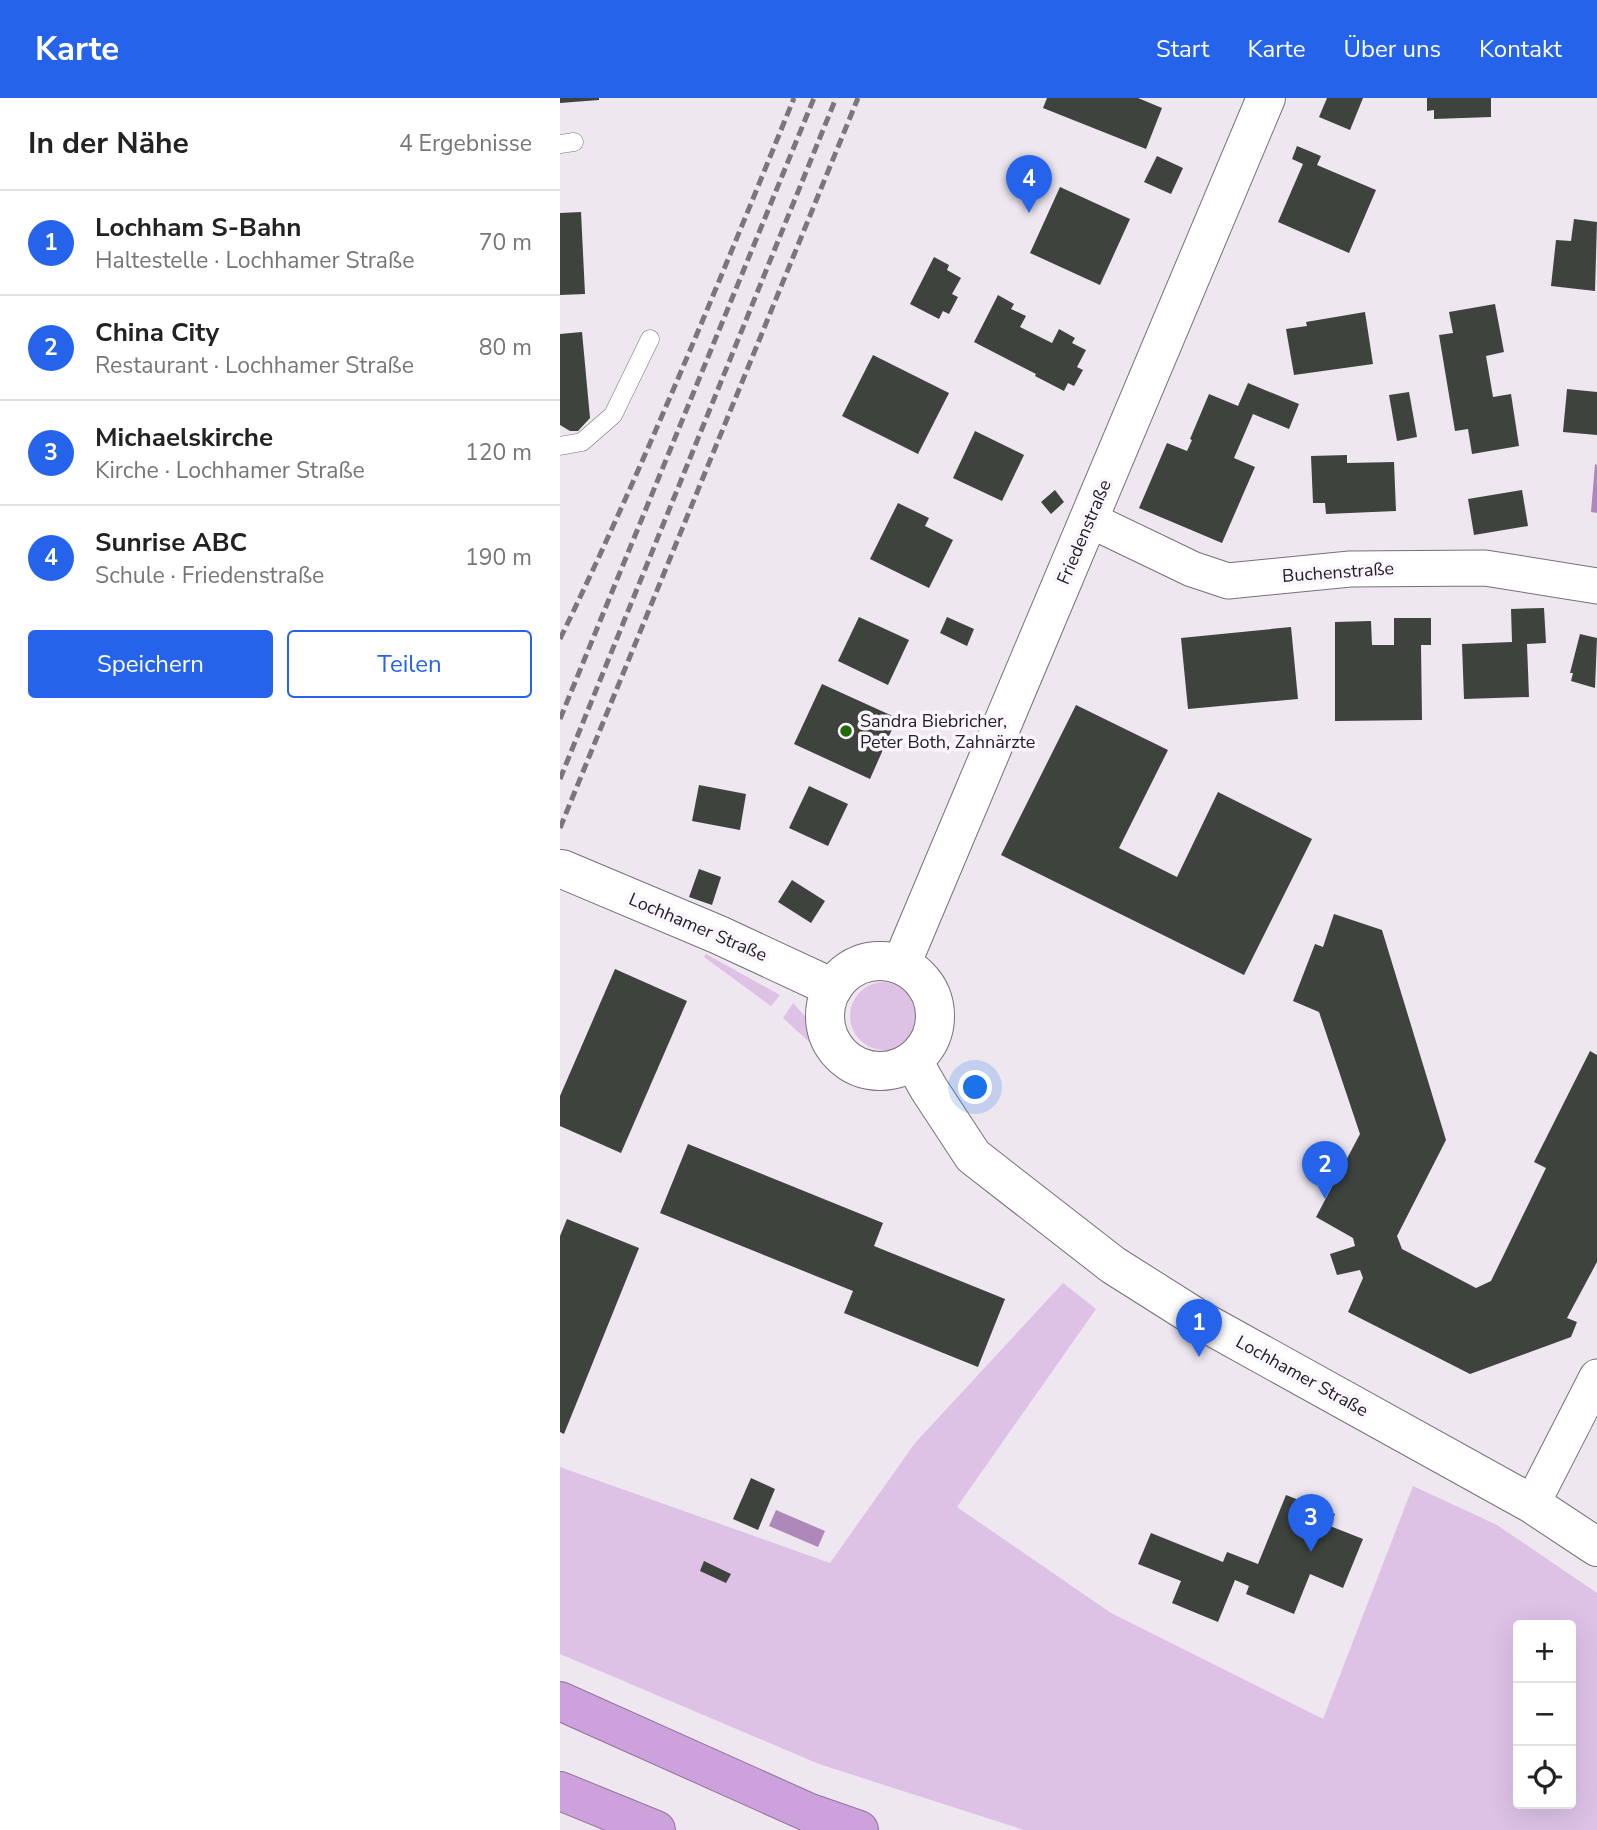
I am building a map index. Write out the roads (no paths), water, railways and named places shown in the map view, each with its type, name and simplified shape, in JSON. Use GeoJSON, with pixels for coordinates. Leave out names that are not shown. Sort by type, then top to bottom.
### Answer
{"type":"FeatureCollection","features":[{"type":"Feature","properties":{"kind":"highway"},"geometry":{"type":"LineString","coordinates":[[560,1701],[810,1814],[859,1830]]}},
{"type":"Feature","properties":{"kind":"highway"},"geometry":{"type":"LineString","coordinates":[[560,1791],[656,1830]]}},
{"type":"Feature","properties":{"kind":"street","name":"Friedenstraße"},"geometry":{"type":"LineString","coordinates":[[901,965],[1266,98]]}},
{"type":"Feature","properties":{"kind":"street","name":"Buchenstraße"},"geometry":{"type":"LineString","coordinates":[[1090,520],[1192,569],[1228,581],[1350,569],[1485,568],[1597,586]]}},
{"type":"Feature","properties":{"kind":"street","name":"Lochhamer Straße"},"geometry":{"type":"LineString","coordinates":[[562,869],[719,935],[833,988]]}},
{"type":"Feature","properties":{"kind":"street"},"geometry":{"type":"LineString","coordinates":[[875,961],[901,965],[920,978],[933,998],[936,1021],[929,1043],[913,1061],[888,1071],[862,1068],[839,1053],[830,1038],[825,1021],[826,1004],[833,988],[851,970],[875,961]]}},
{"type":"Feature","properties":{"kind":"street","name":"Lochhamer Straße"},"geometry":{"type":"LineString","coordinates":[[913,1061],[973,1156],[1113,1265],[1200,1320],[1532,1504],[1597,1547]]}},
{"type":"Feature","properties":{"kind":"street"},"geometry":{"type":"LineString","coordinates":[[1532,1504],[1597,1377]]}},
{"type":"Feature","properties":{"kind":"lane"},"geometry":{"type":"LineString","coordinates":[[560,446],[582,442],[613,415],[650,339]]}},
{"type":"Feature","properties":{"kind":"railway"},"geometry":{"type":"LineString","coordinates":[[560,639],[652,438],[794,98]]}},
{"type":"Feature","properties":{"kind":"railway"},"geometry":{"type":"LineString","coordinates":[[560,719],[814,98]]}},
{"type":"Feature","properties":{"kind":"railway"},"geometry":{"type":"LineString","coordinates":[[560,779],[836,98]]}},
{"type":"Feature","properties":{"kind":"railway"},"geometry":{"type":"LineString","coordinates":[[560,828],[858,98]]}},
{"type":"Feature","properties":{"kind":"place","name":"Sunrise ABC"},"geometry":{"type":"Point","coordinates":[1029,213]}},
{"type":"Feature","properties":{"kind":"place","name":"Sandra Biebricher, Peter Both, Zahnärzte"},"geometry":{"type":"Point","coordinates":[846,731]}},
{"type":"Feature","properties":{"kind":"place","name":"China City"},"geometry":{"type":"Point","coordinates":[1325,1199]}},
{"type":"Feature","properties":{"kind":"place","name":"Lochham S-Bahn"},"geometry":{"type":"Point","coordinates":[1199,1357]}},
{"type":"Feature","properties":{"kind":"place","name":"Michaelskirche"},"geometry":{"type":"Point","coordinates":[1311,1552]}}]}
